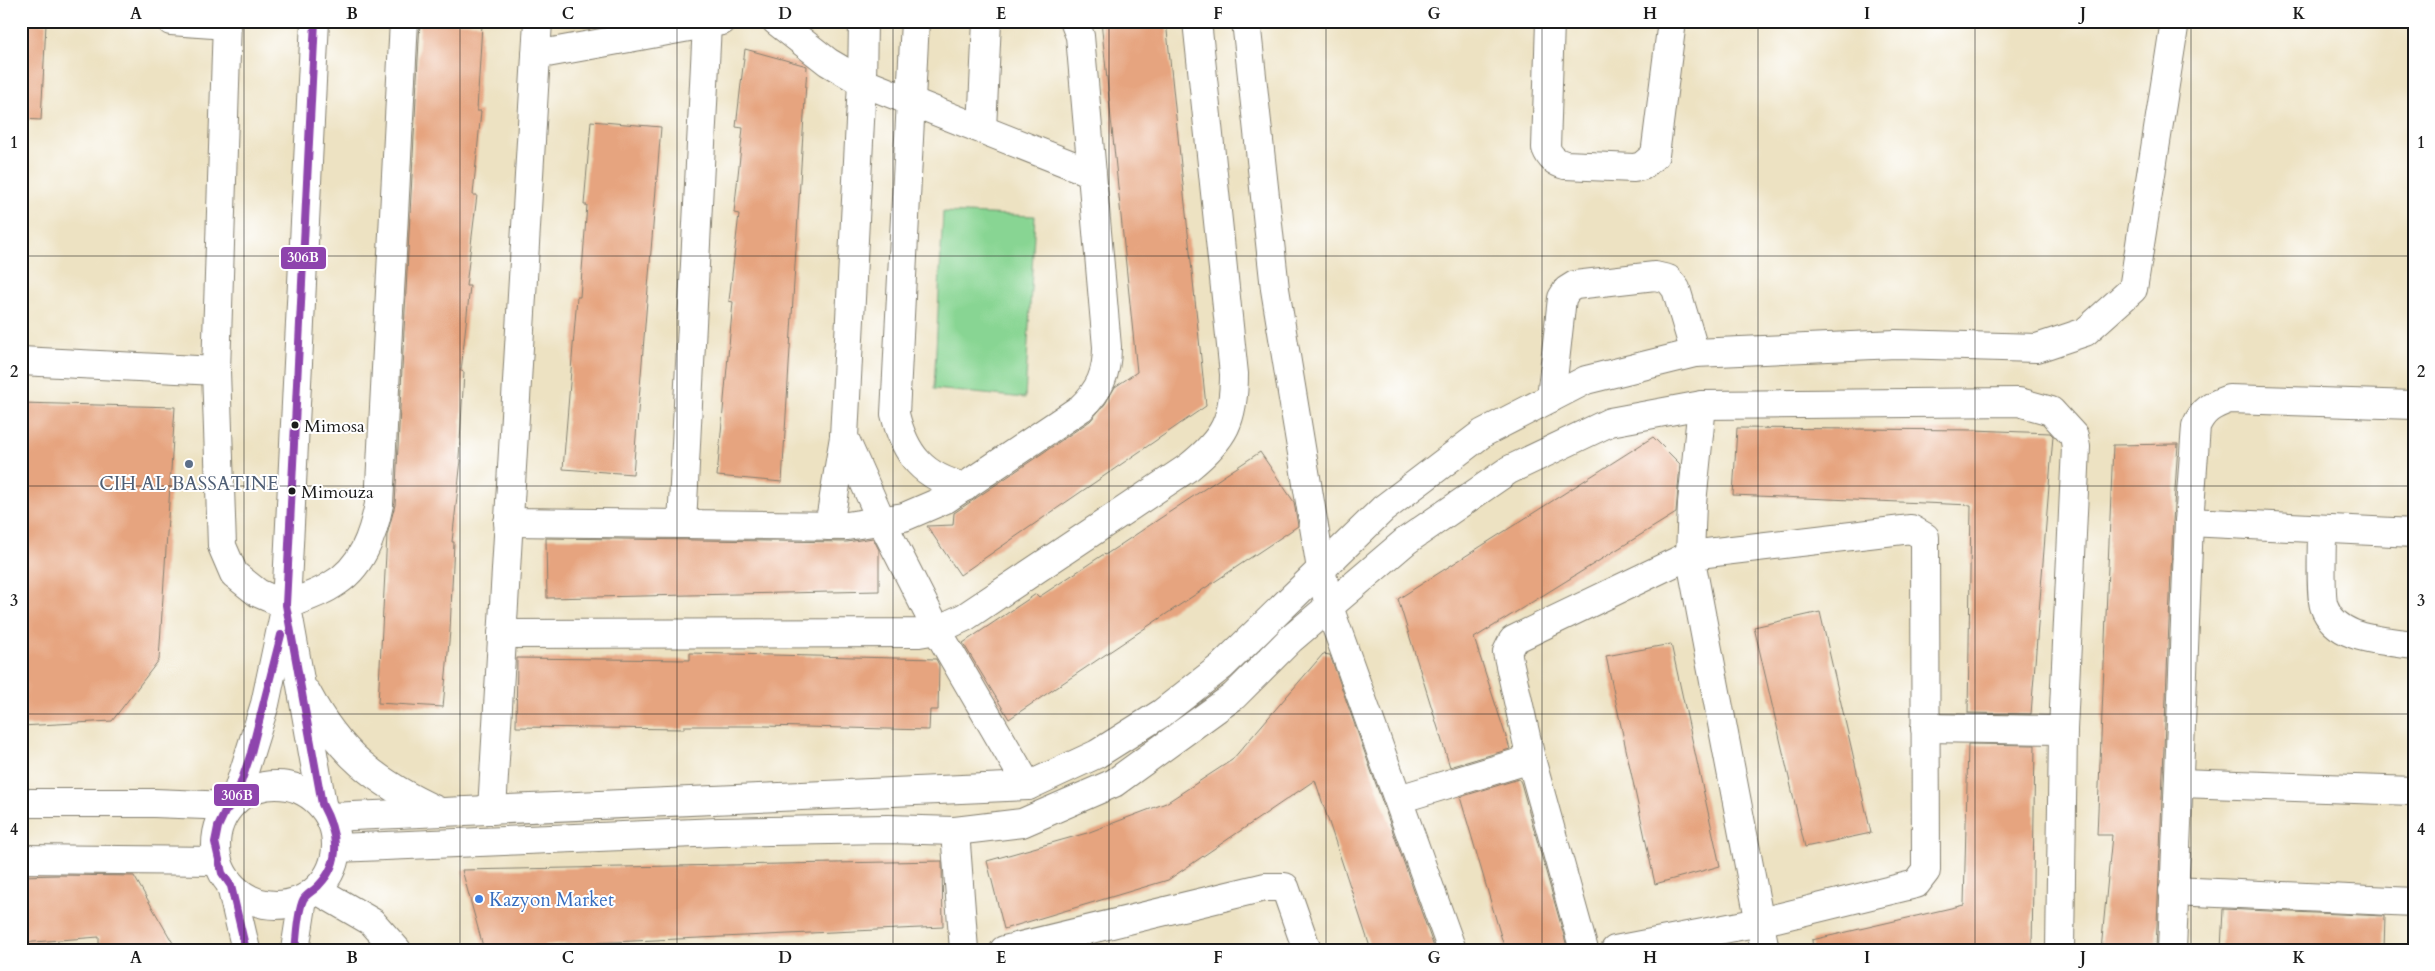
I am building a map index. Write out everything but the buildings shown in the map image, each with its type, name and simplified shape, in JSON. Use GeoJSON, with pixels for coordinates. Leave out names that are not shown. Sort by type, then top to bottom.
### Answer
{"type":"FeatureCollection","features":[{"type":"Feature","properties":{"kind":"street"},"geometry":{"type":"LineString","coordinates":[[171,21],[227,23],[216,371],[222,546],[234,574],[258,593],[286,605],[333,585],[356,563],[373,535],[380,504],[404,21]]}},
{"type":"Feature","properties":{"kind":"street"},"geometry":{"type":"LineString","coordinates":[[286,605],[304,709],[326,810],[335,832],[337,848],[334,863],[327,878],[310,895],[289,905],[273,906],[257,903],[243,896],[231,886],[222,873],[218,861],[216,842],[218,827],[232,803],[265,704],[286,605],[315,21]]}},
{"type":"Feature","properties":{"kind":"street"},"geometry":{"type":"LineString","coordinates":[[492,810],[538,21]]}},
{"type":"Feature","properties":{"kind":"street"},"geometry":{"type":"LineString","coordinates":[[776,21],[828,62],[862,82],[1092,173]]}},
{"type":"Feature","properties":{"kind":"street"},"geometry":{"type":"LineString","coordinates":[[829,526],[844,437],[862,82],[863,21]]}},
{"type":"Feature","properties":{"kind":"street"},"geometry":{"type":"LineString","coordinates":[[915,21],[895,414],[907,449],[918,463],[932,475],[948,483],[965,487]]}},
{"type":"Feature","properties":{"kind":"street"},"geometry":{"type":"LineString","coordinates":[[982,129],[987,21]]}},
{"type":"Feature","properties":{"kind":"street"},"geometry":{"type":"LineString","coordinates":[[508,522],[829,526],[882,522],[925,509],[965,487],[1081,408],[1098,388],[1104,375],[1107,347],[1080,36],[1074,21]]}},
{"type":"Feature","properties":{"kind":"street"},"geometry":{"type":"LineString","coordinates":[[502,634],[909,633],[937,630],[965,618],[1210,450],[1226,428],[1234,401],[1234,374],[1197,21]]}},
{"type":"Feature","properties":{"kind":"street"},"geometry":{"type":"LineString","coordinates":[[1246,21],[1275,289],[1321,569],[1329,607],[1452,950]]}},
{"type":"Feature","properties":{"kind":"street"},"geometry":{"type":"LineString","coordinates":[[1550,21],[1546,148],[1550,156],[1557,162],[1565,165],[1634,168],[1642,166],[1654,156],[1672,21]]}},
{"type":"Feature","properties":{"kind":"street"},"geometry":{"type":"LineString","coordinates":[[536,55],[715,23],[682,524]]}},
{"type":"Feature","properties":{"kind":"street"},"geometry":{"type":"LineString","coordinates":[[21,804],[232,803],[256,789],[279,784],[309,794],[326,810],[438,811],[1028,786],[1097,754],[1162,713],[1222,666],[1382,509],[1483,433],[1586,380],[1695,353],[1896,344],[2037,348],[2085,332],[2133,289],[2179,26]]}},
{"type":"Feature","properties":{"kind":"street"},"geometry":{"type":"LineString","coordinates":[[1551,398],[1562,298],[1567,290],[1575,285],[1655,276],[1668,279],[1676,289],[1695,353]]}},
{"type":"Feature","properties":{"kind":"street"},"geometry":{"type":"LineString","coordinates":[[21,361],[216,371]]}},
{"type":"Feature","properties":{"kind":"street"},"geometry":{"type":"LineString","coordinates":[[2172,950],[2189,522],[2196,426],[2202,414],[2213,404],[2228,398],[2414,405]]}},
{"type":"Feature","properties":{"kind":"street"},"geometry":{"type":"LineString","coordinates":[[337,848],[720,832],[888,829],[955,831],[1022,823],[1114,783],[1234,696],[1291,639],[1406,540],[1509,470],[1610,422],[1702,405],[2019,402],[2051,411],[2074,436],[2076,447],[2064,730],[2060,950]]}},
{"type":"Feature","properties":{"kind":"street"},"geometry":{"type":"LineString","coordinates":[[1702,405],[1692,502],[1690,555],[1765,950]]}},
{"type":"Feature","properties":{"kind":"street"},"geometry":{"type":"LineString","coordinates":[[844,437],[882,522],[937,630],[1028,786]]}},
{"type":"Feature","properties":{"kind":"street"},"geometry":{"type":"LineString","coordinates":[[2189,522],[2414,533]]}},
{"type":"Feature","properties":{"kind":"street"},"geometry":{"type":"LineString","coordinates":[[2322,529],[2323,605],[2333,620],[2347,632],[2364,638],[2414,645]]}},
{"type":"Feature","properties":{"kind":"street"},"geometry":{"type":"LineString","coordinates":[[1584,950],[1531,759],[1507,652],[1513,640],[1690,555],[1911,530],[1925,537],[1926,871],[1916,884],[1760,922],[1616,950]]}},
{"type":"Feature","properties":{"kind":"street"},"geometry":{"type":"LineString","coordinates":[[301,683],[320,717],[343,748],[371,774],[403,795],[438,811]]}},
{"type":"Feature","properties":{"kind":"street"},"geometry":{"type":"LineString","coordinates":[[1925,728],[2064,730]]}},
{"type":"Feature","properties":{"kind":"street"},"geometry":{"type":"LineString","coordinates":[[1399,799],[1531,759]]}},
{"type":"Feature","properties":{"kind":"street"},"geometry":{"type":"LineString","coordinates":[[2180,783],[2414,791]]}},
{"type":"Feature","properties":{"kind":"street"},"geometry":{"type":"LineString","coordinates":[[955,831],[964,950]]}},
{"type":"Feature","properties":{"kind":"street"},"geometry":{"type":"LineString","coordinates":[[21,859],[218,861]]}},
{"type":"Feature","properties":{"kind":"street"},"geometry":{"type":"LineString","coordinates":[[231,886],[246,950]]}},
{"type":"Feature","properties":{"kind":"street"},"geometry":{"type":"LineString","coordinates":[[1004,950],[1265,887],[1285,888],[1307,950]]}},
{"type":"Feature","properties":{"kind":"street"},"geometry":{"type":"LineString","coordinates":[[2173,891],[2414,902]]}},
{"type":"Feature","properties":{"kind":"street"},"geometry":{"type":"LineString","coordinates":[[295,950],[310,895]]}},
{"type":"Feature","properties":{"kind":"street"},"geometry":{"type":"LineString","coordinates":[[310,895],[372,922],[397,950]]}},
{"type":"Feature","properties":{"kind":"green space"},"geometry":{"type":"Polygon","coordinates":[[[943,212],[1035,216],[1025,398],[934,389],[943,212]]]}},
{"type":"Feature","properties":{"kind":"transit line","name":"306B"},"geometry":{"type":"LineString","coordinates":[[295,950],[298,918],[303,900],[327,875],[332,866],[335,846],[331,825],[322,804],[286,605],[315,21]]}},
{"type":"Feature","properties":{"kind":"transit line","name":"306B"},"geometry":{"type":"LineString","coordinates":[[246,950],[231,886],[222,873],[215,842],[218,827],[225,812],[235,800],[251,753],[281,635]]}},
{"type":"Feature","properties":{"kind":"place","name":"Mimosa"},"geometry":{"type":"Point","coordinates":[295,425]}},
{"type":"Feature","properties":{"kind":"place","name":"CIH AL BASSATINE"},"geometry":{"type":"Point","coordinates":[189,464]}},
{"type":"Feature","properties":{"kind":"place","name":"Mimouza"},"geometry":{"type":"Point","coordinates":[292,491]}},
{"type":"Feature","properties":{"kind":"place","name":"Kazyon Market"},"geometry":{"type":"Point","coordinates":[479,899]}}]}
